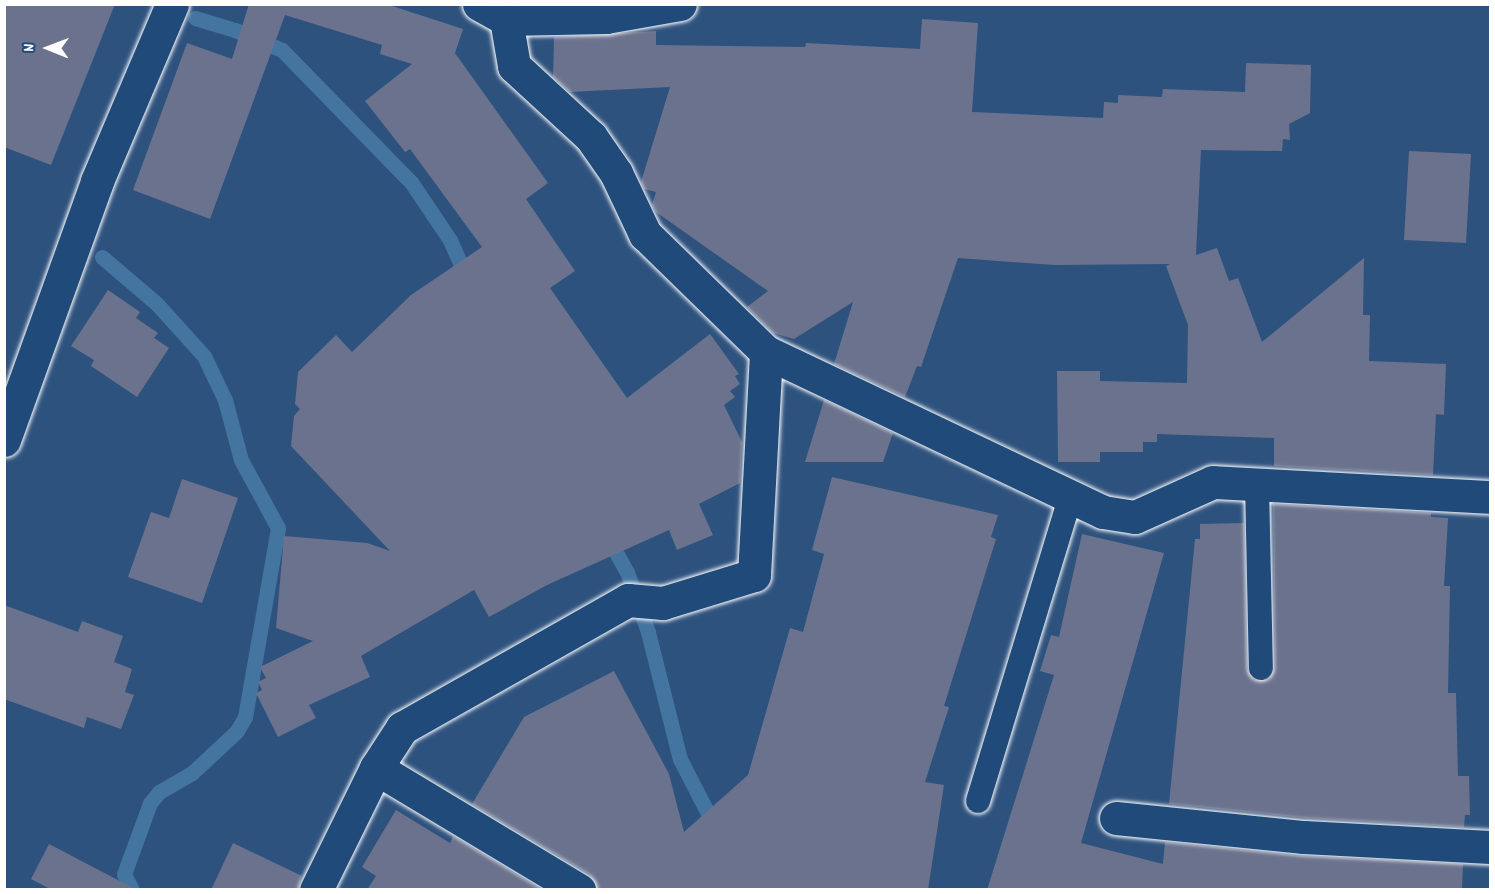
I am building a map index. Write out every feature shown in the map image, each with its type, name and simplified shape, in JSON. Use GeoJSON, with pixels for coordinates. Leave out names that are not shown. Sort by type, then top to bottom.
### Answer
{"type":"FeatureCollection","features":[{"type":"Feature","properties":{"kind":"street"},"geometry":{"type":"LineString","coordinates":[[6,424],[97,181],[172,4]]}},
{"type":"Feature","properties":{"kind":"street"},"geometry":{"type":"LineString","coordinates":[[680,4],[606,17],[492,12],[514,66],[591,136],[616,173],[645,234],[766,352],[1103,512],[1135,517],[1213,482],[1491,497]]}},
{"type":"Feature","properties":{"kind":"street"},"geometry":{"type":"LineString","coordinates":[[316,890],[376,768],[402,728],[628,600],[663,603],[754,575],[766,352]]}},
{"type":"Feature","properties":{"kind":"street"},"geometry":{"type":"LineString","coordinates":[[376,768],[579,890]]}},
{"type":"Feature","properties":{"kind":"street"},"geometry":{"type":"LineString","coordinates":[[1116,818],[1304,837],[1491,847]]}},
{"type":"Feature","properties":{"kind":"lane"},"geometry":{"type":"LineString","coordinates":[[1257,483],[1261,668]]}},
{"type":"Feature","properties":{"kind":"lane"},"geometry":{"type":"LineString","coordinates":[[978,801],[1070,498]]}},
{"type":"Feature","properties":{"kind":"building"},"geometry":{"type":"Polygon","coordinates":[[[4,4],[115,4],[51,165],[4,147],[4,4]]]}},
{"type":"Feature","properties":{"kind":"building"},"geometry":{"type":"Polygon","coordinates":[[[249,4],[386,4],[463,29],[455,53],[548,183],[526,199],[575,271],[550,288],[627,398],[710,334],[739,374],[735,376],[740,384],[730,391],[735,397],[724,405],[742,442],[740,483],[699,504],[713,535],[677,550],[669,530],[547,585],[489,617],[474,590],[361,656],[370,677],[309,705],[316,718],[278,737],[256,693],[262,690],[258,682],[266,678],[260,667],[313,641],[276,628],[284,536],[367,543],[390,551],[291,446],[294,416],[300,409],[295,404],[298,372],[336,335],[352,352],[411,295],[482,247],[410,149],[405,152],[365,101],[412,64],[380,54],[382,45],[285,15],[210,219],[133,190],[187,43],[232,59],[249,4]]]}},
{"type":"Feature","properties":{"kind":"building"},"geometry":{"type":"Polygon","coordinates":[[[922,19],[978,23],[972,112],[1103,118],[1104,102],[1118,103],[1118,95],[1162,97],[1163,89],[1245,92],[1246,63],[1311,65],[1310,113],[1289,124],[1290,140],[1283,139],[1282,151],[1201,150],[1196,255],[1217,248],[1229,281],[1238,278],[1262,342],[1364,258],[1363,315],[1370,315],[1369,361],[1446,364],[1444,415],[1436,414],[1433,475],[1274,466],[1274,438],[1157,434],[1157,442],[1143,442],[1143,452],[1100,452],[1100,462],[1058,462],[1057,371],[1100,371],[1100,381],[1187,383],[1188,325],[1166,266],[1170,264],[1054,265],[958,258],[921,367],[917,366],[905,397],[834,364],[853,302],[794,339],[773,333],[747,307],[768,291],[656,212],[652,205],[656,192],[644,189],[641,182],[670,87],[570,92],[553,77],[554,37],[656,31],[656,45],[805,47],[806,43],[920,49],[922,19]]]}},
{"type":"Feature","properties":{"kind":"building"},"geometry":{"type":"Polygon","coordinates":[[[1409,151],[1471,154],[1466,243],[1404,240],[1409,151]]]}},
{"type":"Feature","properties":{"kind":"building"},"geometry":{"type":"Polygon","coordinates":[[[108,290],[140,312],[136,318],[158,333],[154,338],[169,348],[137,397],[91,366],[94,360],[71,346],[108,290]]]}},
{"type":"Feature","properties":{"kind":"building"},"geometry":{"type":"Polygon","coordinates":[[[824,400],[893,433],[883,462],[805,462],[824,400]]]}},
{"type":"Feature","properties":{"kind":"building"},"geometry":{"type":"Polygon","coordinates":[[[832,477],[998,515],[991,537],[996,539],[944,706],[949,707],[925,782],[944,785],[928,890],[598,890],[589,874],[472,804],[524,717],[614,671],[669,774],[684,832],[748,775],[790,628],[803,632],[824,554],[812,550],[832,477]]]}},
{"type":"Feature","properties":{"kind":"building"},"geometry":{"type":"Polygon","coordinates":[[[182,479],[238,498],[202,603],[128,577],[151,512],[169,518],[182,479]]]}},
{"type":"Feature","properties":{"kind":"building"},"geometry":{"type":"Polygon","coordinates":[[[1273,504],[1431,513],[1431,517],[1448,518],[1444,586],[1450,586],[1448,693],[1456,693],[1458,776],[1469,776],[1470,815],[1465,815],[1464,827],[1305,818],[1169,804],[1195,539],[1200,539],[1200,524],[1244,523],[1247,669],[1254,680],[1268,680],[1275,668],[1273,504]]]}},
{"type":"Feature","properties":{"kind":"building"},"geometry":{"type":"Polygon","coordinates":[[[1082,534],[1164,553],[1081,843],[1163,864],[1165,842],[1302,856],[1463,864],[1462,890],[987,890],[1054,675],[1040,671],[1051,635],[1059,637],[1082,534]]]}},
{"type":"Feature","properties":{"kind":"building"},"geometry":{"type":"Polygon","coordinates":[[[4,605],[78,632],[82,621],[123,636],[114,662],[132,669],[125,692],[134,695],[121,729],[87,717],[84,728],[4,699],[4,605]]]}},
{"type":"Feature","properties":{"kind":"building"},"geometry":{"type":"Polygon","coordinates":[[[396,810],[450,843],[453,836],[542,890],[367,890],[376,876],[362,867],[396,810]]]}},
{"type":"Feature","properties":{"kind":"building"},"geometry":{"type":"Polygon","coordinates":[[[233,843],[302,876],[298,890],[211,890],[233,843]]]}},
{"type":"Feature","properties":{"kind":"building"},"geometry":{"type":"Polygon","coordinates":[[[49,844],[137,890],[52,890],[31,879],[49,844]]]}},
{"type":"Feature","properties":{"kind":"waterway"},"geometry":{"type":"LineString","coordinates":[[195,18],[235,30],[282,50],[411,182],[450,240],[467,279]]}},
{"type":"Feature","properties":{"kind":"waterway"},"geometry":{"type":"LineString","coordinates":[[102,257],[157,304],[204,356],[225,400],[241,460],[278,528],[245,717],[237,731],[192,773],[159,792],[150,803],[124,874],[132,890]]}},
{"type":"Feature","properties":{"kind":"waterway"},"geometry":{"type":"LineString","coordinates":[[608,538],[627,572],[648,632],[680,759],[716,829]]}}]}
